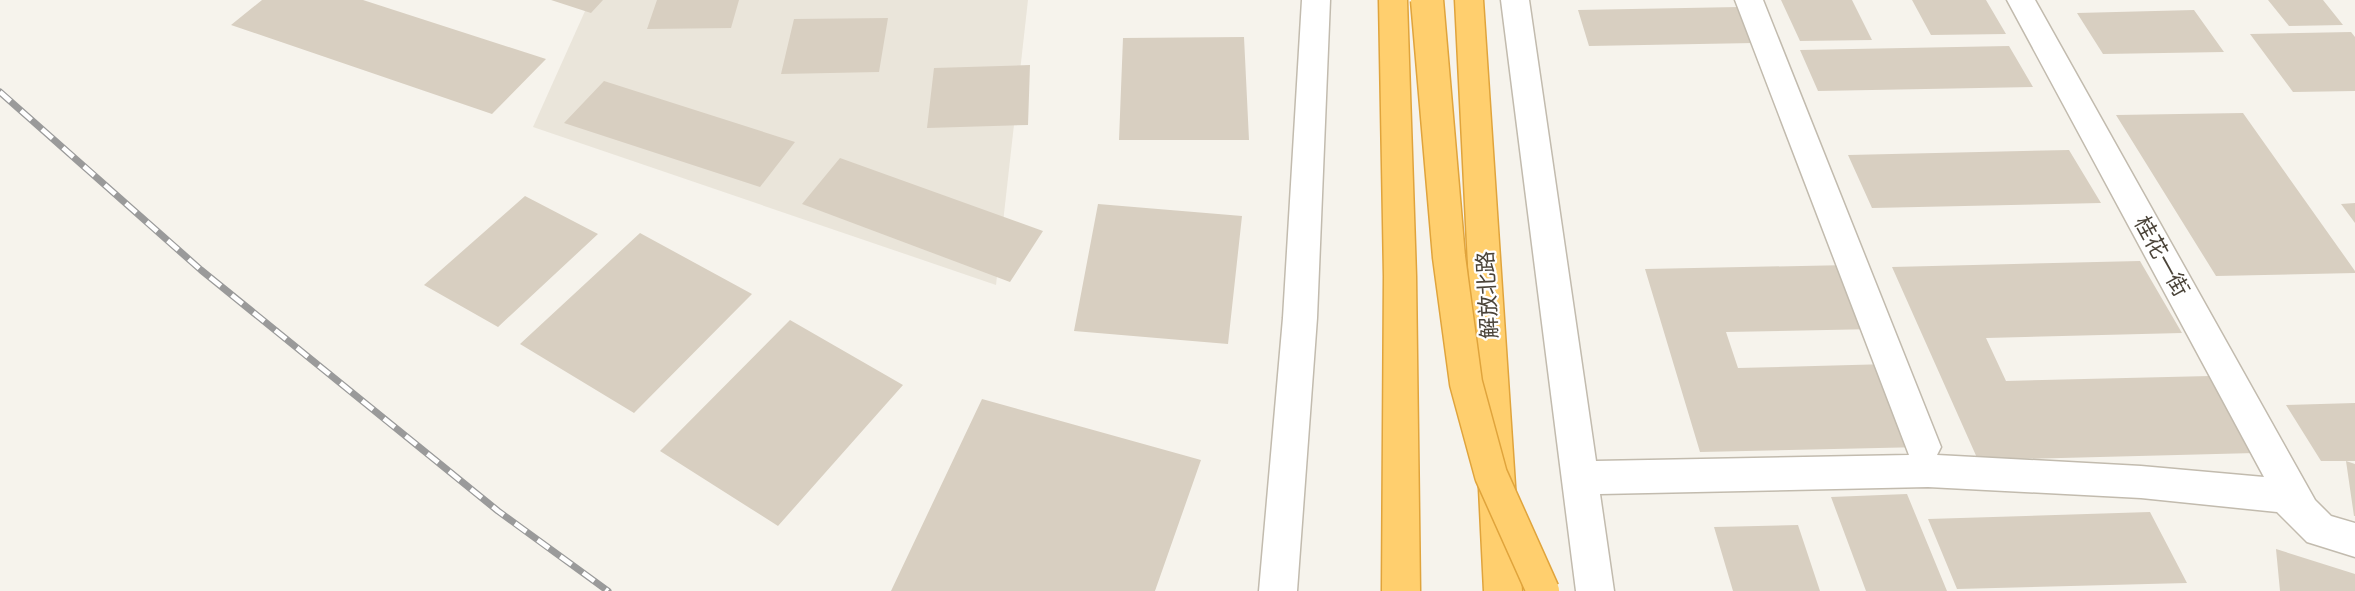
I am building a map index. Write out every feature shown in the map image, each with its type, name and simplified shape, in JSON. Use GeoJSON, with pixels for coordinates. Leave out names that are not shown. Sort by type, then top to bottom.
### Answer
{"type":"FeatureCollection","features":[{"type":"Feature","properties":{"kind":"highway"},"geometry":{"type":"LineString","coordinates":[[1392,0],[1400,276],[1401,591]]}},
{"type":"Feature","properties":{"kind":"highway"},"geometry":{"type":"LineString","coordinates":[[1427,0],[1444,215],[1457,332],[1491,474],[1521,547],[1543,591]]}},
{"type":"Feature","properties":{"kind":"highway","name":"解放北路"},"geometry":{"type":"LineString","coordinates":[[1469,0],[1503,591]]}},
{"type":"Feature","properties":{"kind":"street"},"geometry":{"type":"LineString","coordinates":[[1278,591],[1300,318],[1316,0]]}},
{"type":"Feature","properties":{"kind":"street"},"geometry":{"type":"LineString","coordinates":[[1515,0],[1595,591]]}},
{"type":"Feature","properties":{"kind":"street"},"geometry":{"type":"LineString","coordinates":[[1749,0],[1923,447]]}},
{"type":"Feature","properties":{"kind":"street","name":"桂花一街"},"geometry":{"type":"LineString","coordinates":[[2021,0],[2302,512]]}},
{"type":"Feature","properties":{"kind":"street"},"geometry":{"type":"LineString","coordinates":[[1579,477],[1928,471],[2141,482],[2286,496],[2320,530],[2355,540]]}},
{"type":"Feature","properties":{"kind":"shaded area"},"geometry":{"type":"Polygon","coordinates":[[[590,0],[1028,0],[996,285],[533,127],[590,0]]]}},
{"type":"Feature","properties":{"kind":"building"},"geometry":{"type":"Polygon","coordinates":[[[262,0],[363,0],[546,59],[492,114],[231,25],[262,0]]]}},
{"type":"Feature","properties":{"kind":"building"},"geometry":{"type":"Polygon","coordinates":[[[551,0],[603,0],[591,13],[551,0]]]}},
{"type":"Feature","properties":{"kind":"building"},"geometry":{"type":"Polygon","coordinates":[[[657,0],[739,0],[731,28],[647,29],[657,0]]]}},
{"type":"Feature","properties":{"kind":"building"},"geometry":{"type":"Polygon","coordinates":[[[1781,0],[1852,0],[1872,40],[1800,41],[1781,0]]]}},
{"type":"Feature","properties":{"kind":"building"},"geometry":{"type":"Polygon","coordinates":[[[1912,0],[1986,0],[2006,34],[1931,35],[1912,0]]]}},
{"type":"Feature","properties":{"kind":"building"},"geometry":{"type":"Polygon","coordinates":[[[2268,0],[2323,0],[2343,25],[2289,26],[2268,0]]]}},
{"type":"Feature","properties":{"kind":"building"},"geometry":{"type":"Polygon","coordinates":[[[1739,7],[1754,43],[1589,46],[1578,10],[1739,7]]]}},
{"type":"Feature","properties":{"kind":"building"},"geometry":{"type":"Polygon","coordinates":[[[2194,10],[2224,52],[2103,54],[2077,13],[2194,10]]]}},
{"type":"Feature","properties":{"kind":"building"},"geometry":{"type":"Polygon","coordinates":[[[888,18],[879,72],[781,74],[794,19],[888,18]]]}},
{"type":"Feature","properties":{"kind":"building"},"geometry":{"type":"Polygon","coordinates":[[[2351,32],[2355,37],[2355,91],[2293,92],[2250,34],[2351,32]]]}},
{"type":"Feature","properties":{"kind":"building"},"geometry":{"type":"Polygon","coordinates":[[[1244,37],[1249,140],[1119,140],[1123,38],[1244,37]]]}},
{"type":"Feature","properties":{"kind":"building"},"geometry":{"type":"Polygon","coordinates":[[[2009,46],[2033,87],[1818,91],[1800,50],[2009,46]]]}},
{"type":"Feature","properties":{"kind":"building"},"geometry":{"type":"Polygon","coordinates":[[[1030,65],[1028,125],[927,128],[934,68],[1030,65]]]}},
{"type":"Feature","properties":{"kind":"building"},"geometry":{"type":"Polygon","coordinates":[[[604,81],[795,142],[760,187],[564,123],[604,81]]]}},
{"type":"Feature","properties":{"kind":"building"},"geometry":{"type":"Polygon","coordinates":[[[2243,113],[2355,273],[2216,276],[2116,115],[2243,113]]]}},
{"type":"Feature","properties":{"kind":"building"},"geometry":{"type":"Polygon","coordinates":[[[2069,150],[2101,203],[1872,208],[1848,155],[2069,150]]]}},
{"type":"Feature","properties":{"kind":"building"},"geometry":{"type":"Polygon","coordinates":[[[840,158],[1043,231],[1010,282],[802,204],[840,158]]]}},
{"type":"Feature","properties":{"kind":"building"},"geometry":{"type":"Polygon","coordinates":[[[525,196],[598,234],[498,327],[424,285],[525,196]]]}},
{"type":"Feature","properties":{"kind":"building"},"geometry":{"type":"Polygon","coordinates":[[[2355,203],[2355,223],[2341,204],[2355,203]]]}},
{"type":"Feature","properties":{"kind":"building"},"geometry":{"type":"Polygon","coordinates":[[[1098,204],[1242,216],[1228,344],[1074,331],[1098,204]]]}},
{"type":"Feature","properties":{"kind":"building"},"geometry":{"type":"Polygon","coordinates":[[[640,233],[752,294],[634,413],[520,344],[640,233]]]}},
{"type":"Feature","properties":{"kind":"building"},"geometry":{"type":"Polygon","coordinates":[[[2140,261],[2182,333],[1986,338],[2006,381],[2210,376],[2255,453],[1978,460],[1892,267],[2140,261]]]}},
{"type":"Feature","properties":{"kind":"building"},"geometry":{"type":"Polygon","coordinates":[[[1849,265],[1876,329],[1726,332],[1738,368],[1889,364],[1923,447],[1700,452],[1645,269],[1849,265]]]}},
{"type":"Feature","properties":{"kind":"building"},"geometry":{"type":"Polygon","coordinates":[[[790,320],[903,385],[778,526],[660,451],[790,320]]]}},
{"type":"Feature","properties":{"kind":"building"},"geometry":{"type":"Polygon","coordinates":[[[982,399],[1201,460],[1155,591],[891,591],[982,399]]]}},
{"type":"Feature","properties":{"kind":"building"},"geometry":{"type":"Polygon","coordinates":[[[2355,403],[2355,461],[2321,461],[2286,405],[2355,403]]]}},
{"type":"Feature","properties":{"kind":"building"},"geometry":{"type":"Polygon","coordinates":[[[2346,461],[2355,464],[2355,516],[2354,516],[2346,461]]]}},
{"type":"Feature","properties":{"kind":"building"},"geometry":{"type":"Polygon","coordinates":[[[1907,494],[1947,591],[1866,591],[1831,497],[1907,494]]]}},
{"type":"Feature","properties":{"kind":"building"},"geometry":{"type":"Polygon","coordinates":[[[2150,512],[2187,583],[1957,589],[1928,519],[2150,512]]]}},
{"type":"Feature","properties":{"kind":"building"},"geometry":{"type":"Polygon","coordinates":[[[1798,525],[1820,591],[1733,591],[1714,527],[1798,525]]]}},
{"type":"Feature","properties":{"kind":"building"},"geometry":{"type":"Polygon","coordinates":[[[2276,549],[2355,574],[2355,591],[2280,591],[2276,549]]]}},
{"type":"Feature","properties":{"kind":"railway"},"geometry":{"type":"LineString","coordinates":[[0,92],[201,270],[498,511],[608,591]]}}]}
